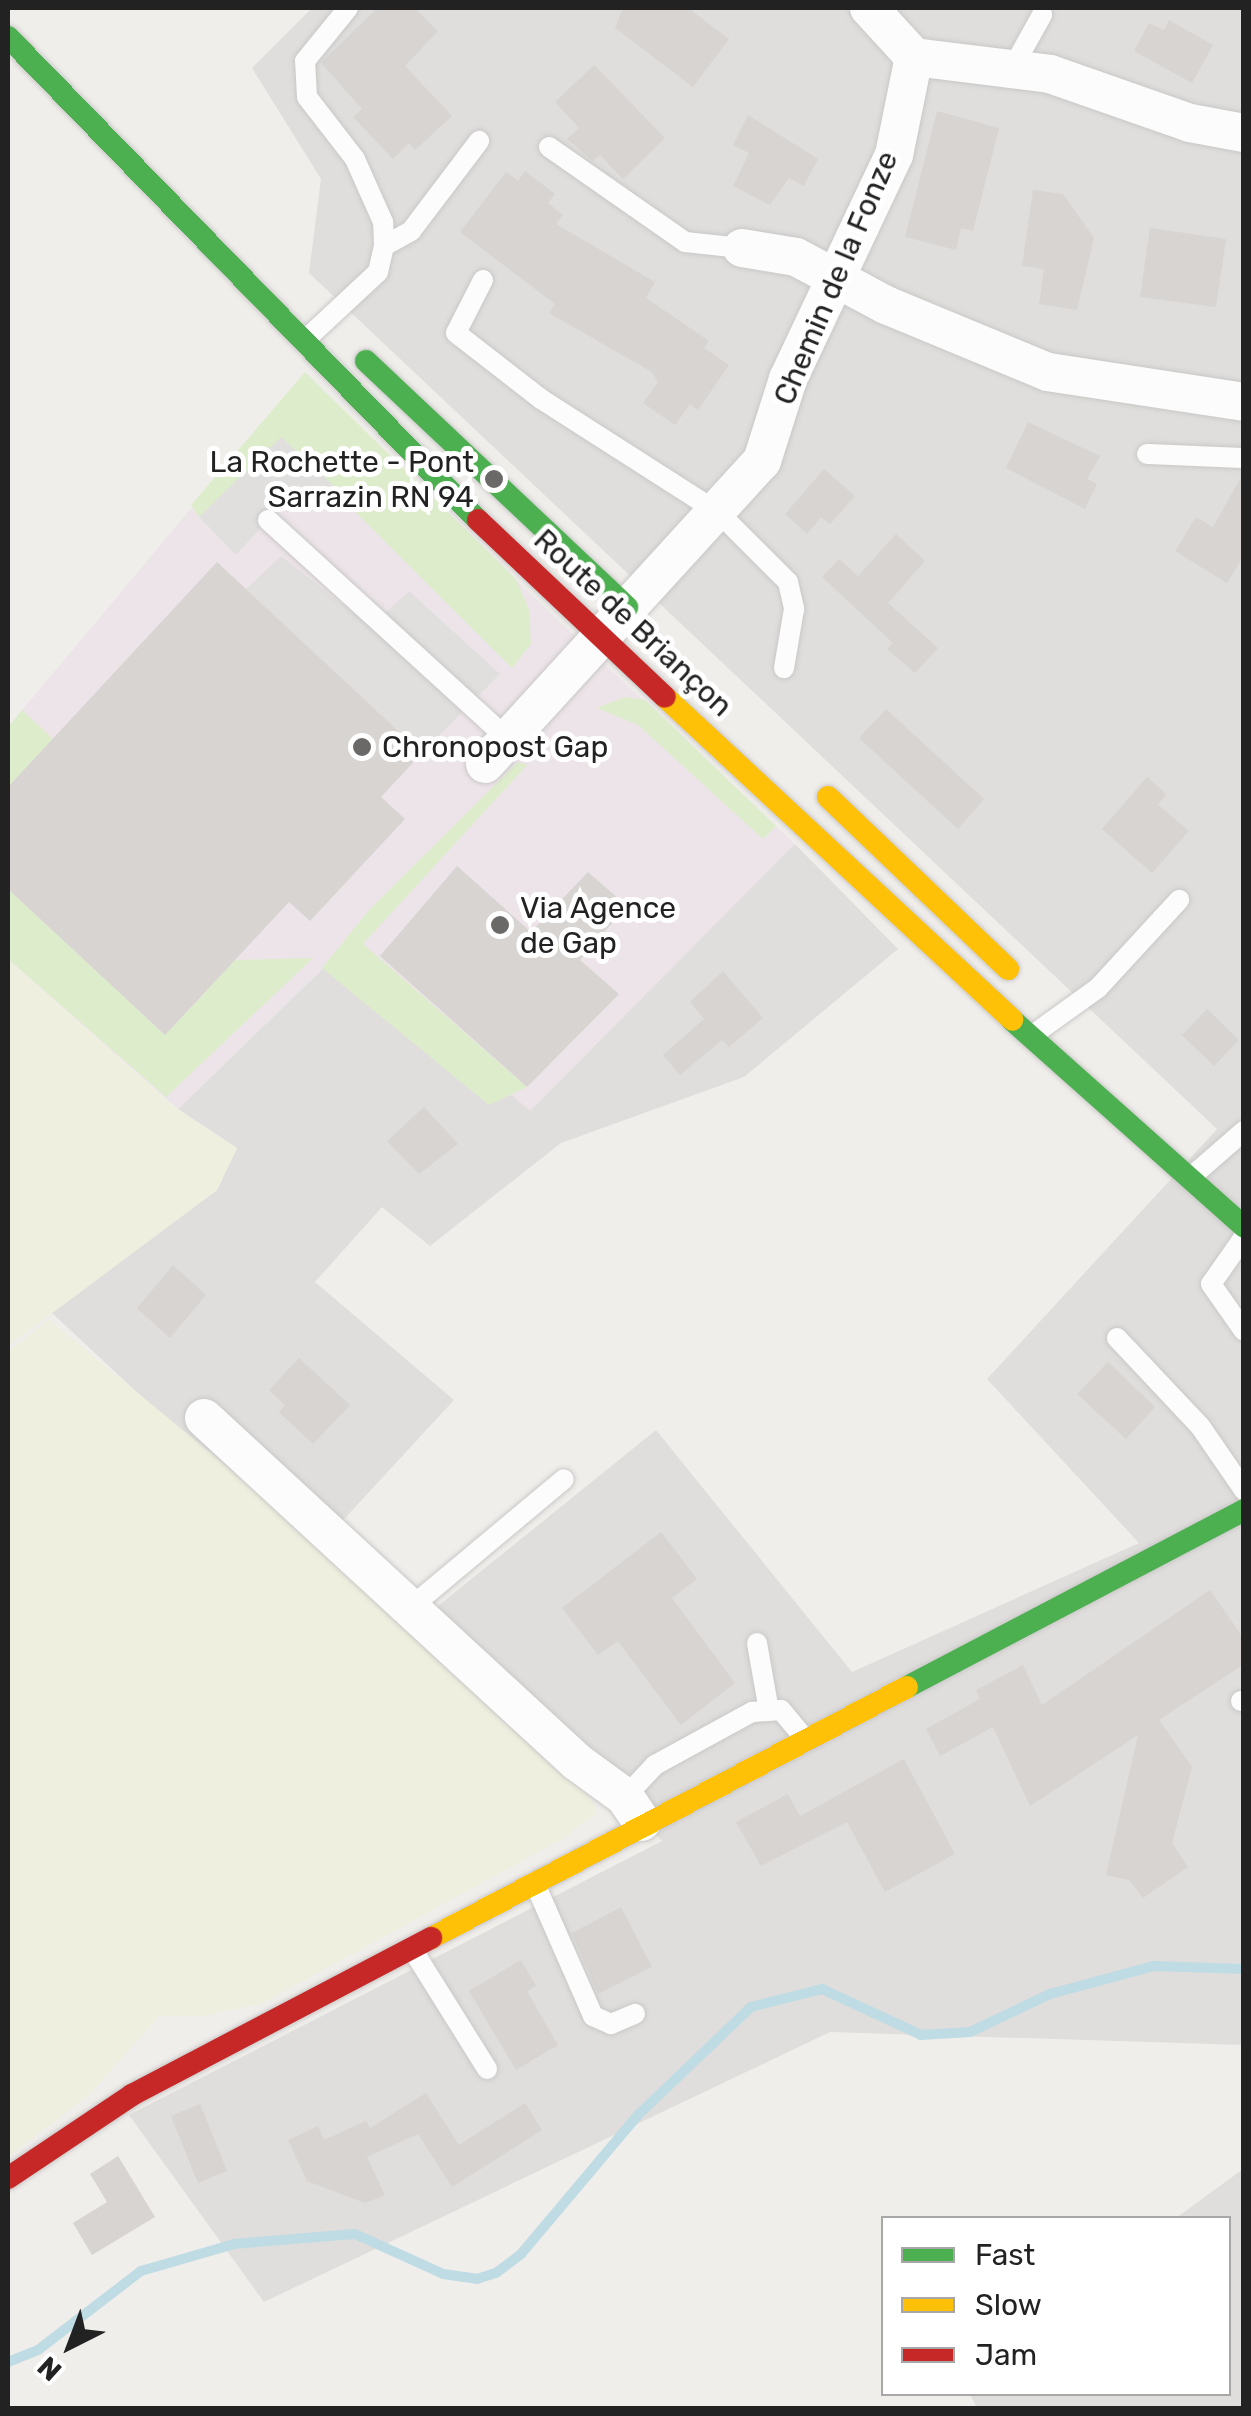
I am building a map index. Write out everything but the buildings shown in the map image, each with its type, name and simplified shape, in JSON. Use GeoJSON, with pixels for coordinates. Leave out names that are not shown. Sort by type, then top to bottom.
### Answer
{"type":"FeatureCollection","features":[{"type":"Feature","properties":{"kind":"main road","name":"Route de Briançon"},"geometry":{"type":"LineString","coordinates":[[8,37],[337,334],[1032,1036],[1198,1170],[1244,1197]]}},
{"type":"Feature","properties":{"kind":"main road","name":"Route de Briançon"},"geometry":{"type":"LineString","coordinates":[[8,37],[444,488]]}},
{"type":"Feature","properties":{"kind":"main road"},"geometry":{"type":"LineString","coordinates":[[809,779],[1082,1040]]}},
{"type":"Feature","properties":{"kind":"main road","name":"Route de Briançon"},"geometry":{"type":"LineString","coordinates":[[1179,1134],[1198,1170],[1244,1226]]}},
{"type":"Feature","properties":{"kind":"main road"},"geometry":{"type":"LineString","coordinates":[[8,2178],[132,2095],[534,1881],[634,1809],[804,1737],[1244,1510]]}},
{"type":"Feature","properties":{"kind":"street"},"geometry":{"type":"LineString","coordinates":[[867,9],[914,57],[1013,67],[1190,123],[1244,133]]}},
{"type":"Feature","properties":{"kind":"street","name":"Chemin de la Fonze"},"geometry":{"type":"LineString","coordinates":[[497,752],[623,623],[762,461],[788,379],[894,155],[914,57]]}},
{"type":"Feature","properties":{"kind":"street"},"geometry":{"type":"LineString","coordinates":[[742,248],[796,256],[886,305],[1048,372],[1244,402]]}},
{"type":"Feature","properties":{"kind":"street"},"geometry":{"type":"LineString","coordinates":[[444,488],[510,525],[623,623],[834,832],[892,857]]}},
{"type":"Feature","properties":{"kind":"street"},"geometry":{"type":"LineString","coordinates":[[204,1418],[577,1762],[634,1809]]}},
{"type":"Feature","properties":{"kind":"lane"},"geometry":{"type":"LineString","coordinates":[[303,342],[337,334],[378,272],[384,246],[383,222],[355,159],[307,97],[305,61],[348,8]]}},
{"type":"Feature","properties":{"kind":"lane"},"geometry":{"type":"LineString","coordinates":[[1013,67],[1042,15]]}},
{"type":"Feature","properties":{"kind":"lane"},"geometry":{"type":"LineString","coordinates":[[384,246],[411,230],[479,141]]}},
{"type":"Feature","properties":{"kind":"lane"},"geometry":{"type":"LineString","coordinates":[[549,147],[684,242],[742,248]]}},
{"type":"Feature","properties":{"kind":"lane"},"geometry":{"type":"LineString","coordinates":[[483,280],[456,333],[541,399],[719,514],[788,582],[794,609],[784,668]]}},
{"type":"Feature","properties":{"kind":"lane"},"geometry":{"type":"LineString","coordinates":[[1147,454],[1244,458]]}},
{"type":"Feature","properties":{"kind":"lane"},"geometry":{"type":"LineString","coordinates":[[268,520],[497,752]]}},
{"type":"Feature","properties":{"kind":"lane"},"geometry":{"type":"LineString","coordinates":[[1032,1036],[1042,1002],[1098,988],[1179,900]]}},
{"type":"Feature","properties":{"kind":"lane"},"geometry":{"type":"LineString","coordinates":[[1198,1170],[1244,1131]]}},
{"type":"Feature","properties":{"kind":"lane"},"geometry":{"type":"LineString","coordinates":[[1244,1236],[1211,1284],[1244,1331]]}},
{"type":"Feature","properties":{"kind":"lane"},"geometry":{"type":"LineString","coordinates":[[1117,1338],[1200,1426],[1244,1490]]}},
{"type":"Feature","properties":{"kind":"lane"},"geometry":{"type":"LineString","coordinates":[[411,1607],[564,1479]]}},
{"type":"Feature","properties":{"kind":"lane"},"geometry":{"type":"LineString","coordinates":[[758,1644],[769,1711]]}},
{"type":"Feature","properties":{"kind":"lane"},"geometry":{"type":"LineString","coordinates":[[634,1809],[654,1765],[752,1712],[781,1710],[804,1737]]}},
{"type":"Feature","properties":{"kind":"lane"},"geometry":{"type":"LineString","coordinates":[[534,1881],[585,2006],[611,2024],[634,2014]]}},
{"type":"Feature","properties":{"kind":"lane"},"geometry":{"type":"LineString","coordinates":[[412,1948],[487,2069]]}},
{"type":"Feature","properties":{"kind":"shaded area"},"geometry":{"type":"Polygon","coordinates":[[[312,8],[1243,8],[1243,2045],[830,2032],[264,2302],[129,2115],[662,1841],[485,1651],[433,1610],[656,1430],[852,1672],[1139,1543],[987,1379],[1217,1129],[309,273],[321,179],[252,68],[312,8]]]}},
{"type":"Feature","properties":{"kind":"shaded area"},"geometry":{"type":"Polygon","coordinates":[[[301,377],[795,844],[530,1111],[344,948],[178,1109],[8,959],[8,727],[301,377]]]}},
{"type":"Feature","properties":{"kind":"shaded area"},"geometry":{"type":"Polygon","coordinates":[[[281,437],[337,489],[276,511],[236,555],[199,517],[281,437]]]}},
{"type":"Feature","properties":{"kind":"shaded area"},"geometry":{"type":"Polygon","coordinates":[[[281,556],[371,627],[409,591],[500,674],[422,753],[246,589],[281,556]]]}},
{"type":"Feature","properties":{"kind":"shaded area"},"geometry":{"type":"Polygon","coordinates":[[[795,844],[898,949],[744,1077],[561,1143],[430,1246],[382,1207],[315,1282],[454,1400],[311,1555],[52,1313],[217,1190],[237,1148],[178,1109],[344,948],[795,844]]]}},
{"type":"Feature","properties":{"kind":"shaded area"},"geometry":{"type":"Polygon","coordinates":[[[1243,2169],[1243,2408],[977,2408],[971,2396],[1231,2396],[1231,2216],[1179,2216],[1243,2169]]]}},
{"type":"Feature","properties":{"kind":"green space"},"geometry":{"type":"Polygon","coordinates":[[[305,372],[516,579],[529,610],[531,644],[512,668],[281,438],[199,517],[191,505],[305,372]]]}},
{"type":"Feature","properties":{"kind":"green space"},"geometry":{"type":"Polygon","coordinates":[[[625,697],[645,700],[776,826],[763,839],[638,725],[597,708],[625,697]]]}},
{"type":"Feature","properties":{"kind":"green space"},"geometry":{"type":"Polygon","coordinates":[[[22,710],[53,739],[8,787],[8,727],[22,710]]]}},
{"type":"Feature","properties":{"kind":"green space"},"geometry":{"type":"Polygon","coordinates":[[[518,762],[527,765],[363,944],[527,1087],[489,1105],[322,968],[370,909],[518,762]]]}},
{"type":"Feature","properties":{"kind":"green space"},"geometry":{"type":"Polygon","coordinates":[[[8,889],[165,1035],[235,960],[313,958],[166,1097],[8,959],[8,889]]]}},
{"type":"Feature","properties":{"kind":"green space"},"geometry":{"type":"Polygon","coordinates":[[[8,960],[177,1109],[237,1148],[217,1190],[8,1346],[8,960]]]}},
{"type":"Feature","properties":{"kind":"green space"},"geometry":{"type":"Polygon","coordinates":[[[49,1320],[359,1575],[585,1787],[597,1812],[564,1838],[263,2003],[204,2016],[159,2016],[89,2095],[8,2157],[8,1352],[49,1320]]]}},
{"type":"Feature","properties":{"kind":"waterway"},"geometry":{"type":"LineString","coordinates":[[8,2362],[38,2350],[141,2271],[234,2244],[355,2234],[443,2274],[477,2279],[496,2273],[521,2254],[638,2115],[751,2007],[822,1989],[921,2035],[970,2032],[1050,1994],[1154,1966],[1244,1969]]}},
{"type":"Feature","properties":{"kind":"traffic: fast"},"geometry":{"type":"LineString","coordinates":[[8,37],[478,520]]}},
{"type":"Feature","properties":{"kind":"traffic: fast"},"geometry":{"type":"LineString","coordinates":[[366,361],[627,607]]}},
{"type":"Feature","properties":{"kind":"traffic: fast"},"geometry":{"type":"LineString","coordinates":[[1012,1020],[1244,1227]]}},
{"type":"Feature","properties":{"kind":"traffic: fast"},"geometry":{"type":"LineString","coordinates":[[907,1687],[1244,1510]]}},
{"type":"Feature","properties":{"kind":"traffic: slow"},"geometry":{"type":"LineString","coordinates":[[665,697],[1012,1020]]}},
{"type":"Feature","properties":{"kind":"traffic: slow"},"geometry":{"type":"LineString","coordinates":[[828,797],[1008,969]]}},
{"type":"Feature","properties":{"kind":"traffic: slow"},"geometry":{"type":"LineString","coordinates":[[431,1938],[907,1687]]}},
{"type":"Feature","properties":{"kind":"traffic: jam"},"geometry":{"type":"LineString","coordinates":[[478,520],[665,697]]}},
{"type":"Feature","properties":{"kind":"traffic: jam"},"geometry":{"type":"LineString","coordinates":[[8,2178],[132,2095],[431,1938]]}},
{"type":"Feature","properties":{"kind":"place","name":"La Rochette - Pont Sarrazin RN 94"},"geometry":{"type":"Point","coordinates":[494,479]}},
{"type":"Feature","properties":{"kind":"place","name":"Chronopost Gap"},"geometry":{"type":"Point","coordinates":[362,747]}},
{"type":"Feature","properties":{"kind":"place","name":"Via Agence de Gap"},"geometry":{"type":"Point","coordinates":[500,925]}}]}
